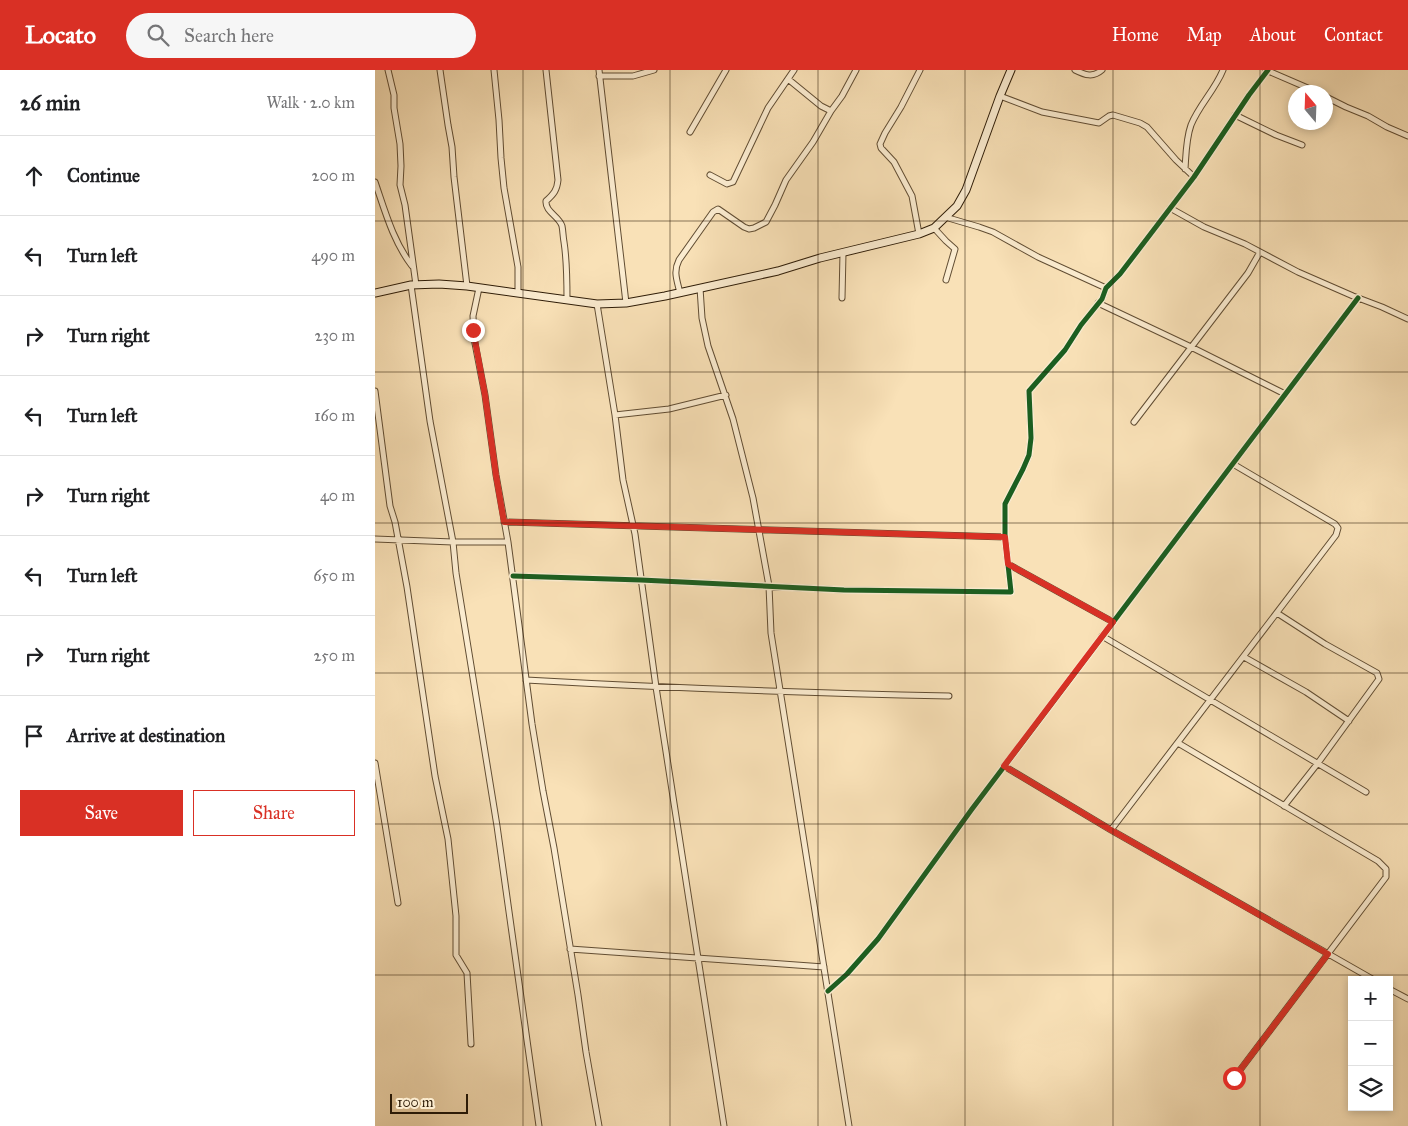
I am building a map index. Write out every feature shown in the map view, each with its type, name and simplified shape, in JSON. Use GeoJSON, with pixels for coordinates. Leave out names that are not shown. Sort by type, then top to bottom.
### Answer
{"type":"FeatureCollection","features":[{"type":"Feature","properties":{"kind":"street"},"geometry":{"type":"LineString","coordinates":[[389,70],[394,95],[399,144],[400,185],[405,206],[413,267],[413,285],[430,421],[453,542],[456,573],[497,826],[539,1126]]}},
{"type":"Feature","properties":{"kind":"street"},"geometry":{"type":"LineString","coordinates":[[440,70],[447,125],[452,147],[467,286]]}},
{"type":"Feature","properties":{"kind":"street"},"geometry":{"type":"LineString","coordinates":[[494,70],[504,188],[518,267],[518,293]]}},
{"type":"Feature","properties":{"kind":"street"},"geometry":{"type":"LineString","coordinates":[[546,70],[558,180],[557,189],[546,201],[546,206],[557,217],[562,226],[567,264],[567,300]]}},
{"type":"Feature","properties":{"kind":"street"},"geometry":{"type":"LineString","coordinates":[[625,303],[599,73],[633,76],[654,70]]}},
{"type":"Feature","properties":{"kind":"street"},"geometry":{"type":"LineString","coordinates":[[690,132],[727,70]]}},
{"type":"Feature","properties":{"kind":"street"},"geometry":{"type":"LineString","coordinates":[[710,175],[727,184],[733,182],[768,108],[794,70]]}},
{"type":"Feature","properties":{"kind":"street"},"geometry":{"type":"LineString","coordinates":[[680,292],[675,276],[676,266],[713,212],[719,209],[749,229],[765,222],[786,180],[813,142],[856,70]]}},
{"type":"Feature","properties":{"kind":"street"},"geometry":{"type":"LineString","coordinates":[[919,234],[912,196],[894,162],[881,148],[880,144],[920,70]]}},
{"type":"Feature","properties":{"kind":"street"},"geometry":{"type":"LineString","coordinates":[[375,293],[413,285],[439,284],[467,286],[597,304],[625,303],[778,271],[820,258],[919,234],[934,228],[957,206],[966,190],[999,96],[1011,70]]}},
{"type":"Feature","properties":{"kind":"street"},"geometry":{"type":"LineString","coordinates":[[1075,70],[1090,76],[1102,70]]}},
{"type":"Feature","properties":{"kind":"street"},"geometry":{"type":"LineString","coordinates":[[1185,169],[1187,142],[1191,125],[1223,70]]}},
{"type":"Feature","properties":{"kind":"street"},"geometry":{"type":"LineString","coordinates":[[513,576],[844,590],[1011,592],[1005,537],[1005,504],[1029,455],[1031,438],[1029,391],[1065,350],[1101,299],[1106,288],[1120,274],[1193,177],[1267,70],[1301,85]]}},
{"type":"Feature","properties":{"kind":"street"},"geometry":{"type":"LineString","coordinates":[[789,79],[821,106],[831,111]]}},
{"type":"Feature","properties":{"kind":"street"},"geometry":{"type":"LineString","coordinates":[[999,96],[1042,112],[1099,123],[1109,116],[1140,123],[1155,134],[1193,177]]}},
{"type":"Feature","properties":{"kind":"street"},"geometry":{"type":"LineString","coordinates":[[1333,101],[1408,136]]}},
{"type":"Feature","properties":{"kind":"street"},"geometry":{"type":"LineString","coordinates":[[1235,115],[1301,145]]}},
{"type":"Feature","properties":{"kind":"street"},"geometry":{"type":"LineString","coordinates":[[375,182],[396,240],[413,267]]}},
{"type":"Feature","properties":{"kind":"street"},"geometry":{"type":"LineString","coordinates":[[1169,208],[1245,244],[1298,272],[1408,319]]}},
{"type":"Feature","properties":{"kind":"street"},"geometry":{"type":"LineString","coordinates":[[945,217],[986,230],[1038,257],[1106,288]]}},
{"type":"Feature","properties":{"kind":"street"},"geometry":{"type":"LineString","coordinates":[[934,228],[955,249],[946,280]]}},
{"type":"Feature","properties":{"kind":"street"},"geometry":{"type":"LineString","coordinates":[[1134,422],[1248,273],[1260,252]]}},
{"type":"Feature","properties":{"kind":"street"},"geometry":{"type":"LineString","coordinates":[[842,298],[843,253]]}},
{"type":"Feature","properties":{"kind":"street"},"geometry":{"type":"LineString","coordinates":[[479,288],[473,316],[473,330],[508,542],[543,791],[554,848],[585,1052],[599,1126]]}},
{"type":"Feature","properties":{"kind":"street"},"geometry":{"type":"LineString","coordinates":[[700,288],[708,346],[733,418],[753,498],[769,586],[771,632],[849,1126]]}},
{"type":"Feature","properties":{"kind":"street"},"geometry":{"type":"LineString","coordinates":[[828,991],[847,974],[878,939],[1004,766],[1358,298]]}},
{"type":"Feature","properties":{"kind":"street"},"geometry":{"type":"LineString","coordinates":[[1098,303],[1285,394]]}},
{"type":"Feature","properties":{"kind":"street"},"geometry":{"type":"LineString","coordinates":[[597,304],[615,415],[623,480],[633,526],[656,688],[724,1126]]}},
{"type":"Feature","properties":{"kind":"street"},"geometry":{"type":"LineString","coordinates":[[375,391],[390,506],[395,522],[407,587],[435,776],[448,839],[456,916],[457,955],[467,973],[471,1044]]}},
{"type":"Feature","properties":{"kind":"street"},"geometry":{"type":"LineString","coordinates":[[615,415],[669,409],[726,395]]}},
{"type":"Feature","properties":{"kind":"street"},"geometry":{"type":"LineString","coordinates":[[1111,830],[1336,535],[1338,528],[1335,524],[1233,464]]}},
{"type":"Feature","properties":{"kind":"street"},"geometry":{"type":"LineString","coordinates":[[504,522],[1005,537]]}},
{"type":"Feature","properties":{"kind":"street"},"geometry":{"type":"LineString","coordinates":[[375,539],[508,542]]}},
{"type":"Feature","properties":{"kind":"street"},"geometry":{"type":"LineString","coordinates":[[1008,564],[1113,622]]}},
{"type":"Feature","properties":{"kind":"street"},"geometry":{"type":"LineString","coordinates":[[1277,613],[1325,644],[1377,673],[1379,680],[1319,763],[1284,806]]}},
{"type":"Feature","properties":{"kind":"street"},"geometry":{"type":"LineString","coordinates":[[1102,636],[1366,792]]}},
{"type":"Feature","properties":{"kind":"street"},"geometry":{"type":"LineString","coordinates":[[1244,657],[1306,692],[1349,721]]}},
{"type":"Feature","properties":{"kind":"street"},"geometry":{"type":"LineString","coordinates":[[526,680],[656,688],[949,696]]}},
{"type":"Feature","properties":{"kind":"street"},"geometry":{"type":"LineString","coordinates":[[1178,743],[1378,861],[1386,869],[1386,877],[1234,1078]]}},
{"type":"Feature","properties":{"kind":"street"},"geometry":{"type":"LineString","coordinates":[[375,763],[398,903]]}},
{"type":"Feature","properties":{"kind":"street"},"geometry":{"type":"LineString","coordinates":[[1004,766],[1111,830],[1367,976]]}},
{"type":"Feature","properties":{"kind":"street"},"geometry":{"type":"LineString","coordinates":[[570,949],[824,966]]}},
{"type":"Feature","properties":{"kind":"street"},"geometry":{"type":"LineString","coordinates":[[1393,991],[1408,999]]}},
{"type":"Feature","properties":{"kind":"cycle path"},"geometry":{"type":"LineString","coordinates":[[513,576],[844,590],[1011,592],[1005,537],[1005,504],[1029,455],[1031,438],[1029,391],[1065,350],[1081,325],[1102,299],[1106,288],[1120,274],[1194,177],[1268,70]]}},
{"type":"Feature","properties":{"kind":"cycle path"},"geometry":{"type":"LineString","coordinates":[[828,991],[847,974],[878,939],[972,809],[1358,298]]}},
{"type":"Feature","properties":{"kind":"route"},"geometry":{"type":"LineString","coordinates":[[473,330],[504,522],[1005,537],[1008,564],[1113,622],[1004,766],[1111,830],[1328,954],[1234,1078]]}}]}
